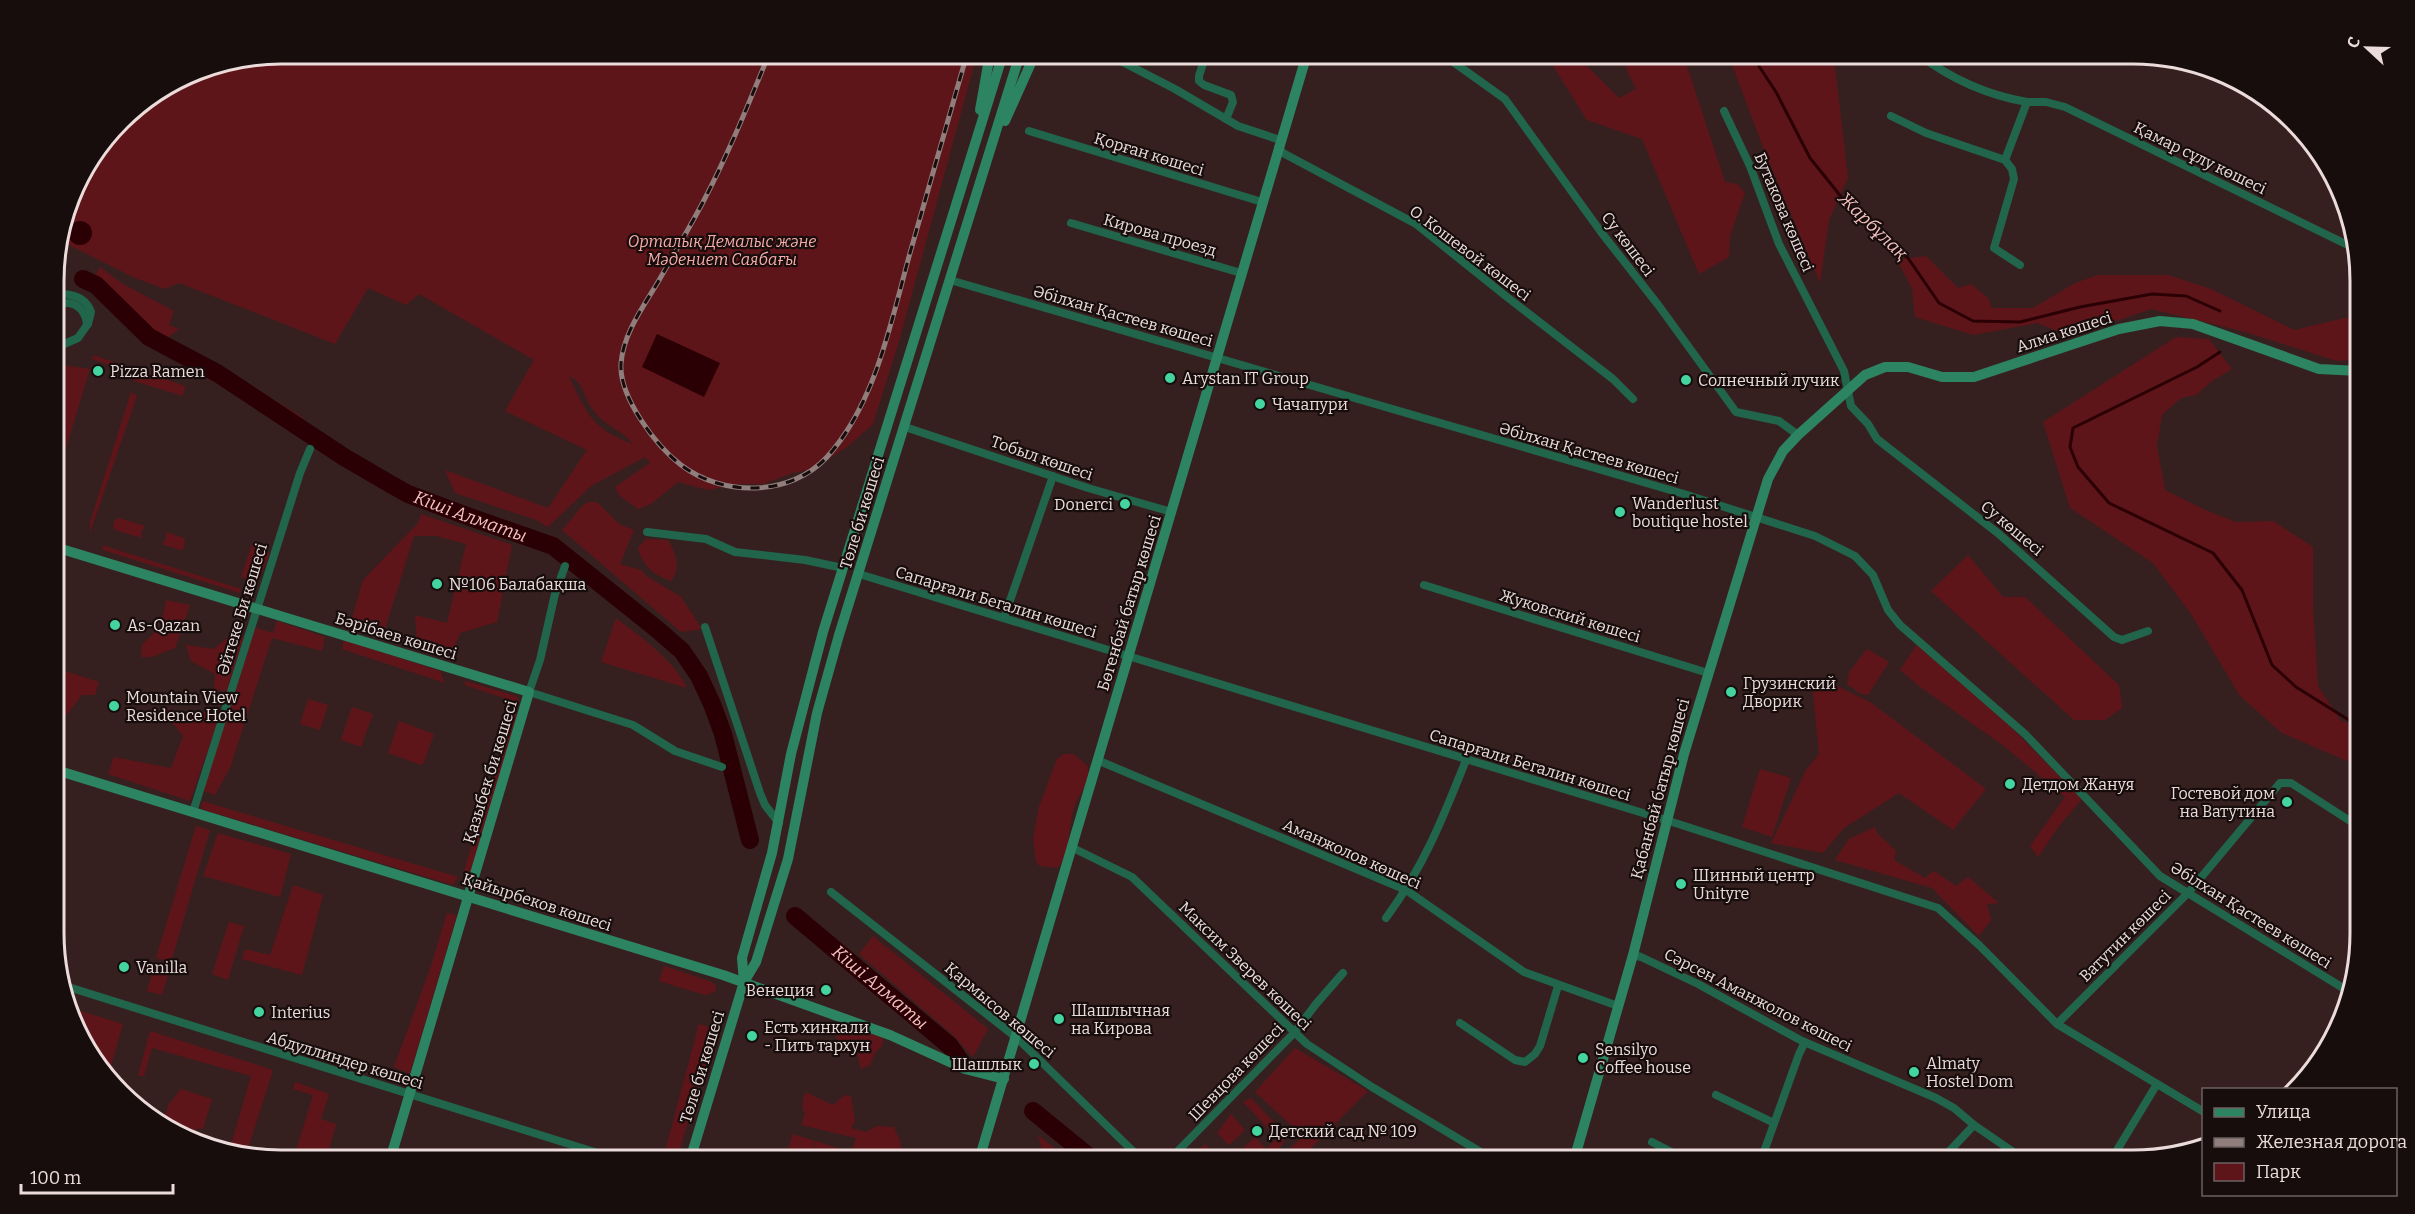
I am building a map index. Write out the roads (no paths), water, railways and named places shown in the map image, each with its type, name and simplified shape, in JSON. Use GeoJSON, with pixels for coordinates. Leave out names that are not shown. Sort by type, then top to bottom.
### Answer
{"type":"FeatureCollection","features":[{"type":"Feature","properties":{"kind":"street"},"geometry":{"type":"LineString","coordinates":[[974,147],[988,64]]}},
{"type":"Feature","properties":{"kind":"street","name":"Төле би көшесі"},"geometry":{"type":"LineString","coordinates":[[744,982],[742,958],[779,823],[802,708],[843,568],[1000,64]]}},
{"type":"Feature","properties":{"kind":"street","name":"Төле би көшесі"},"geometry":{"type":"LineString","coordinates":[[693,1150],[744,982],[756,962],[788,859],[817,713],[1017,64]]}},
{"type":"Feature","properties":{"kind":"street"},"geometry":{"type":"LineString","coordinates":[[990,151],[1030,64]]}},
{"type":"Feature","properties":{"kind":"street","name":"О. Кошевой көшесі"},"geometry":{"type":"LineString","coordinates":[[1126,64],[1238,126],[1279,143],[1283,153],[1416,224],[1506,297],[1614,379],[1633,399]]}},
{"type":"Feature","properties":{"kind":"street"},"geometry":{"type":"LineString","coordinates":[[1203,64],[1199,81],[1231,95],[1233,102],[1226,119]]}},
{"type":"Feature","properties":{"kind":"street","name":"Бөгенбай батыр көшесі"},"geometry":{"type":"LineString","coordinates":[[983,1150],[1304,64]]}},
{"type":"Feature","properties":{"kind":"street","name":"Су көшесі"},"geometry":{"type":"LineString","coordinates":[[1456,64],[1505,99],[1601,232],[1736,411],[1779,421],[1798,435]]}},
{"type":"Feature","properties":{"kind":"street","name":"Қамар сұлу көшесі"},"geometry":{"type":"LineString","coordinates":[[1931,64],[1973,87],[2005,98],[2027,102],[2046,102],[2065,107],[2347,245]]}},
{"type":"Feature","properties":{"kind":"street"},"geometry":{"type":"LineString","coordinates":[[2005,160],[2027,102]]}},
{"type":"Feature","properties":{"kind":"street","name":"Бутакова көшесі"},"geometry":{"type":"LineString","coordinates":[[1724,111],[1750,166],[1779,244],[1844,371],[1848,389]]}},
{"type":"Feature","properties":{"kind":"street"},"geometry":{"type":"LineString","coordinates":[[1891,116],[1926,133],[2005,160],[2012,169],[2014,179],[1994,248],[2020,265]]}},
{"type":"Feature","properties":{"kind":"street","name":"Қорған көшесі"},"geometry":{"type":"LineString","coordinates":[[1029,131],[1262,202]]}},
{"type":"Feature","properties":{"kind":"street","name":"Кирова проезд"},"geometry":{"type":"LineString","coordinates":[[1071,223],[1241,273]]}},
{"type":"Feature","properties":{"kind":"street","name":"Әбілхан Қастеев көшесі"},"geometry":{"type":"LineString","coordinates":[[950,280],[1757,517],[1815,536],[1855,556],[1873,574],[1888,610],[1900,625],[2025,734],[2160,876],[2343,988]]}},
{"type":"Feature","properties":{"kind":"street"},"geometry":{"type":"LineString","coordinates":[[64,294],[75,296],[87,303],[92,316],[78,338],[64,344]]}},
{"type":"Feature","properties":{"kind":"street"},"geometry":{"type":"LineString","coordinates":[[64,303],[68,302],[79,306],[87,325]]}},
{"type":"Feature","properties":{"kind":"street","name":"Алма көшесі"},"geometry":{"type":"LineString","coordinates":[[1798,435],[1865,375],[1885,367],[1908,367],[1942,377],[1974,377],[2119,329],[2160,321],[2193,324],[2319,369],[2350,371]]}},
{"type":"Feature","properties":{"kind":"street","name":"Су көшесі"},"geometry":{"type":"LineString","coordinates":[[1848,389],[1851,406],[1868,424],[1877,439],[2000,534],[2114,637],[2122,640],[2148,631]]}},
{"type":"Feature","properties":{"kind":"street","name":"Тобыл көшесі"},"geometry":{"type":"LineString","coordinates":[[905,427],[1088,488],[1172,512]]}},
{"type":"Feature","properties":{"kind":"street","name":"Қабанбай батыр көшесі"},"geometry":{"type":"LineString","coordinates":[[1577,1150],[1633,955],[1666,820],[1708,673],[1768,479],[1783,451],[1798,435]]}},
{"type":"Feature","properties":{"kind":"street","name":"Әйтеке Би көшесі"},"geometry":{"type":"LineString","coordinates":[[193,812],[256,608],[310,449]]}},
{"type":"Feature","properties":{"kind":"street"},"geometry":{"type":"LineString","coordinates":[[1004,618],[1053,476]]}},
{"type":"Feature","properties":{"kind":"street"},"geometry":{"type":"LineString","coordinates":[[647,532],[706,539],[735,552],[843,568]]}},
{"type":"Feature","properties":{"kind":"street","name":"Бәрібаев көшесі"},"geometry":{"type":"LineString","coordinates":[[64,550],[633,725],[675,751],[722,767]]}},
{"type":"Feature","properties":{"kind":"street","name":"Қазыбек би көшесі"},"geometry":{"type":"LineString","coordinates":[[393,1150],[540,660],[555,594],[565,566]]}},
{"type":"Feature","properties":{"kind":"street","name":"Сапарғали Бегалин көшесі"},"geometry":{"type":"LineString","coordinates":[[859,574],[1666,820],[1938,909],[1980,946],[2057,1024],[2202,1111]]}},
{"type":"Feature","properties":{"kind":"street","name":"Жуковский көшесі"},"geometry":{"type":"LineString","coordinates":[[1424,585],[1708,673]]}},
{"type":"Feature","properties":{"kind":"street"},"geometry":{"type":"LineString","coordinates":[[705,627],[760,793],[765,805],[779,823]]}},
{"type":"Feature","properties":{"kind":"street","name":"Аманжолов көшесі"},"geometry":{"type":"LineString","coordinates":[[1097,760],[1406,890],[1472,934],[1514,966],[1558,986],[1618,1006]]}},
{"type":"Feature","properties":{"kind":"street"},"geometry":{"type":"LineString","coordinates":[[1386,918],[1406,890],[1437,834],[1466,760]]}},
{"type":"Feature","properties":{"kind":"street","name":"Қайырбеков көшесі"},"geometry":{"type":"LineString","coordinates":[[64,772],[744,982],[891,1035],[965,1069],[1004,1079]]}},
{"type":"Feature","properties":{"kind":"street","name":"Ватутин көшесі"},"geometry":{"type":"LineString","coordinates":[[2057,1024],[2187,893],[2280,783],[2291,783],[2350,821]]}},
{"type":"Feature","properties":{"kind":"street","name":"Максим Зверев көшесі"},"geometry":{"type":"LineString","coordinates":[[1071,847],[1132,877],[1294,1033],[1372,1087],[1477,1150]]}},
{"type":"Feature","properties":{"kind":"street","name":"Қармысов көшесі"},"geometry":{"type":"LineString","coordinates":[[831,892],[1017,1038],[1132,1150]]}},
{"type":"Feature","properties":{"kind":"street","name":"Сәрсен Аманжолов көшесі"},"geometry":{"type":"LineString","coordinates":[[1633,955],[1698,984],[1806,1042],[1936,1098],[1954,1108],[2010,1150]]}},
{"type":"Feature","properties":{"kind":"street","name":"Шевцова көшесі"},"geometry":{"type":"LineString","coordinates":[[1178,1150],[1294,1033],[1343,973]]}},
{"type":"Feature","properties":{"kind":"street"},"geometry":{"type":"LineString","coordinates":[[1460,1023],[1515,1060],[1525,1062],[1535,1054],[1540,1046],[1558,986]]}},
{"type":"Feature","properties":{"kind":"street","name":"Абдуллиндер көшесі"},"geometry":{"type":"LineString","coordinates":[[72,988],[588,1150]]}},
{"type":"Feature","properties":{"kind":"street"},"geometry":{"type":"LineString","coordinates":[[1765,1150],[1799,1053],[1806,1042]]}},
{"type":"Feature","properties":{"kind":"street"},"geometry":{"type":"LineString","coordinates":[[2117,1150],[2157,1084]]}},
{"type":"Feature","properties":{"kind":"street"},"geometry":{"type":"LineString","coordinates":[[1716,1095],[1774,1123]]}},
{"type":"Feature","properties":{"kind":"street"},"geometry":{"type":"LineString","coordinates":[[1950,1150],[1974,1125]]}},
{"type":"Feature","properties":{"kind":"street"},"geometry":{"type":"LineString","coordinates":[[1652,1142],[1668,1150]]}},
{"type":"Feature","properties":{"kind":"waterway","name":"Жарбұлақ"},"geometry":{"type":"LineString","coordinates":[[1758,64],[1776,92],[1810,158],[1855,214],[1908,258],[1939,303],[1973,321],[2020,322],[2080,307],[2152,294],[2186,296],[2220,311]]}},
{"type":"Feature","properties":{"kind":"waterway","name":"Кіші Алматы"},"geometry":{"type":"LineString","coordinates":[[83,279],[96,285],[149,337],[217,373],[344,457],[392,485],[408,494],[553,546],[658,630],[682,651],[699,676],[712,704],[723,734],[750,840]]}},
{"type":"Feature","properties":{"kind":"waterway","name":"Жарбұлақ"},"geometry":{"type":"LineString","coordinates":[[2220,352],[2197,367],[2073,428],[2070,447],[2078,467],[2109,503],[2213,553],[2242,590],[2272,665],[2296,687],[2350,721]]}},
{"type":"Feature","properties":{"kind":"waterway","name":"Кіші Алматы"},"geometry":{"type":"LineString","coordinates":[[795,916],[950,1046],[961,1062]]}},
{"type":"Feature","properties":{"kind":"waterway","name":"Кіші Алматы"},"geometry":{"type":"LineString","coordinates":[[1033,1111],[1081,1150]]}},
{"type":"Feature","properties":{"kind":"railway"},"geometry":{"type":"LineString","coordinates":[[765,64],[711,186],[630,331],[621,364],[626,391],[641,420],[671,457],[698,475],[716,483],[756,488],[776,486],[794,480],[812,470],[827,457],[844,436],[858,412],[880,360],[964,64]]}},
{"type":"Feature","properties":{"kind":"place","name":"Pizza Ramen"},"geometry":{"type":"Point","coordinates":[98,371]}},
{"type":"Feature","properties":{"kind":"place","name":"Arystan IT Group"},"geometry":{"type":"Point","coordinates":[1170,378]}},
{"type":"Feature","properties":{"kind":"place","name":"Солнечный лучик"},"geometry":{"type":"Point","coordinates":[1686,380]}},
{"type":"Feature","properties":{"kind":"place","name":"Чачапури"},"geometry":{"type":"Point","coordinates":[1260,404]}},
{"type":"Feature","properties":{"kind":"place","name":"Donerci"},"geometry":{"type":"Point","coordinates":[1125,504]}},
{"type":"Feature","properties":{"kind":"place","name":"Wanderlust boutique hostel"},"geometry":{"type":"Point","coordinates":[1620,512]}},
{"type":"Feature","properties":{"kind":"place","name":"№106 Балабақша"},"geometry":{"type":"Point","coordinates":[437,584]}},
{"type":"Feature","properties":{"kind":"place","name":"As-Qazan"},"geometry":{"type":"Point","coordinates":[115,625]}},
{"type":"Feature","properties":{"kind":"place","name":"Грузинский Дворик"},"geometry":{"type":"Point","coordinates":[1731,692]}},
{"type":"Feature","properties":{"kind":"place","name":"Mountain View Residence Hotel"},"geometry":{"type":"Point","coordinates":[114,706]}},
{"type":"Feature","properties":{"kind":"place","name":"Детдом Жануя"},"geometry":{"type":"Point","coordinates":[2010,784]}},
{"type":"Feature","properties":{"kind":"place","name":"Гостевой дом на Ватутина"},"geometry":{"type":"Point","coordinates":[2287,802]}},
{"type":"Feature","properties":{"kind":"place","name":"Шинный центр Unityre"},"geometry":{"type":"Point","coordinates":[1681,884]}},
{"type":"Feature","properties":{"kind":"place","name":"Vanilla"},"geometry":{"type":"Point","coordinates":[124,967]}},
{"type":"Feature","properties":{"kind":"place","name":"Венеция"},"geometry":{"type":"Point","coordinates":[826,990]}},
{"type":"Feature","properties":{"kind":"place","name":"Interius"},"geometry":{"type":"Point","coordinates":[259,1012]}},
{"type":"Feature","properties":{"kind":"place","name":"Шашлычная на Кирова"},"geometry":{"type":"Point","coordinates":[1059,1019]}},
{"type":"Feature","properties":{"kind":"place","name":"Есть хинкали - Пить тархун"},"geometry":{"type":"Point","coordinates":[752,1036]}},
{"type":"Feature","properties":{"kind":"place","name":"Sensilyo Coffee house"},"geometry":{"type":"Point","coordinates":[1583,1058]}},
{"type":"Feature","properties":{"kind":"place","name":"Шашлык"},"geometry":{"type":"Point","coordinates":[1034,1064]}},
{"type":"Feature","properties":{"kind":"place","name":"Almaty Hostel Dom"},"geometry":{"type":"Point","coordinates":[1914,1072]}},
{"type":"Feature","properties":{"kind":"place","name":"Детский сад № 109"},"geometry":{"type":"Point","coordinates":[1257,1131]}},
{"type":"Feature","properties":{"kind":"park label","name":"Орталық Демалыс және Мәдениет Саябағы"},"geometry":{"type":"Point","coordinates":[722,250]}}]}
